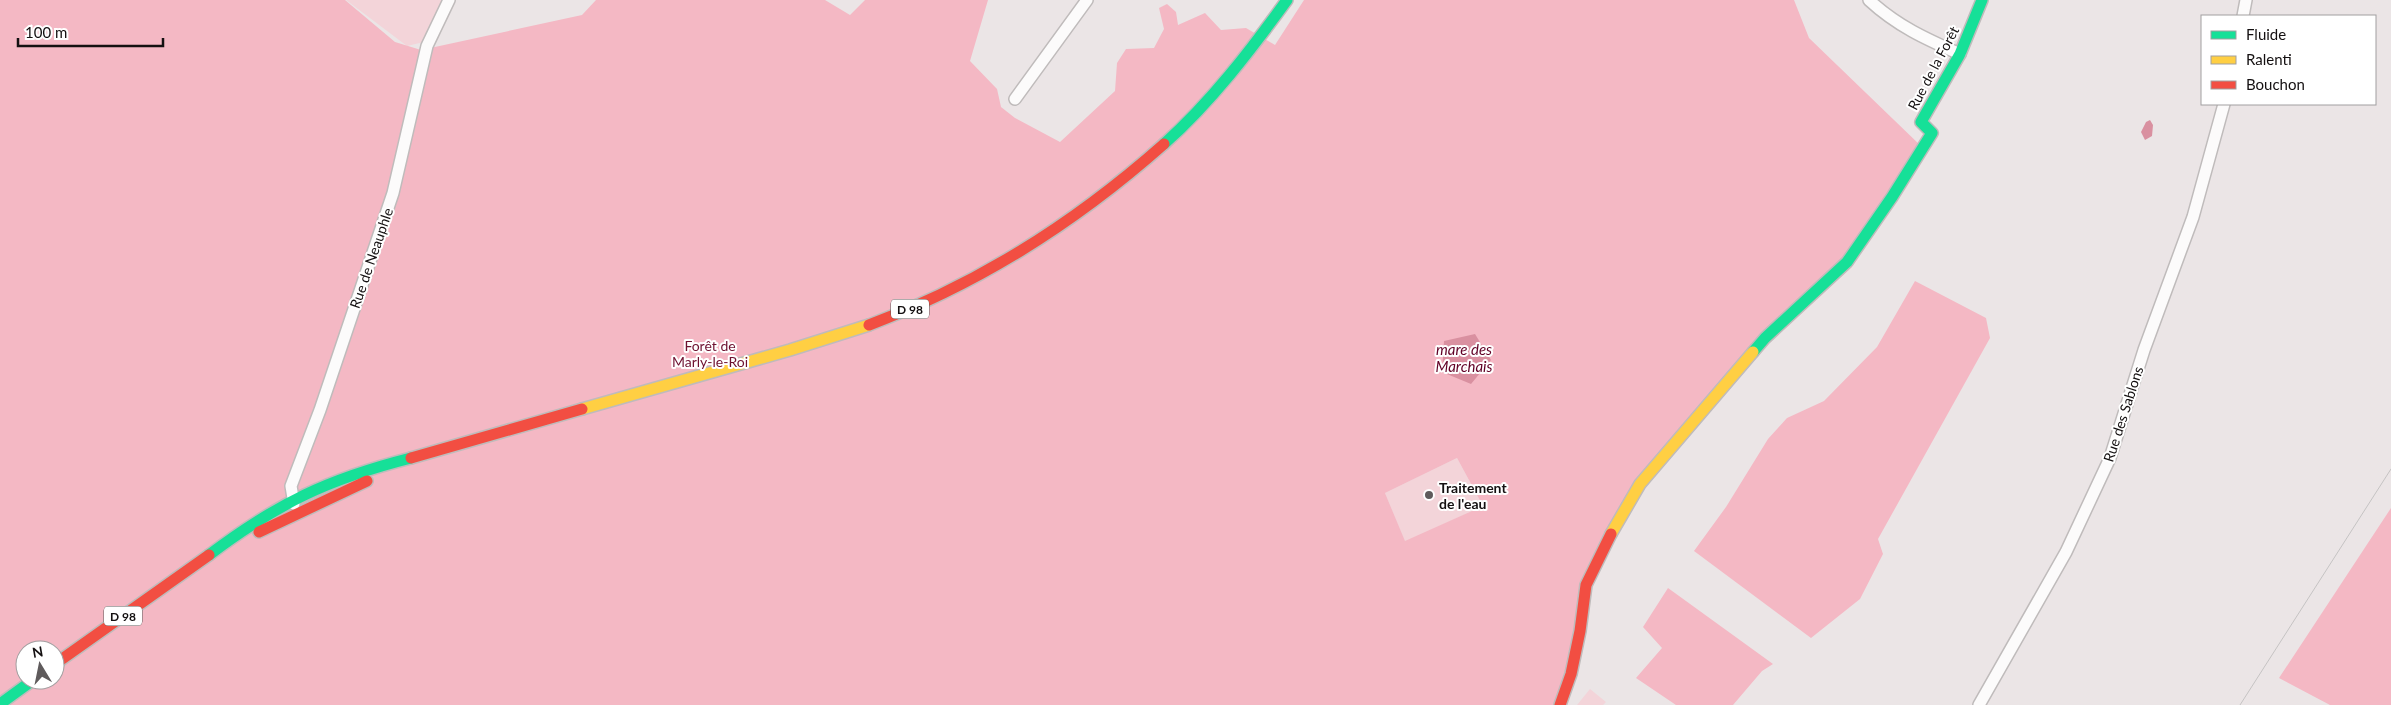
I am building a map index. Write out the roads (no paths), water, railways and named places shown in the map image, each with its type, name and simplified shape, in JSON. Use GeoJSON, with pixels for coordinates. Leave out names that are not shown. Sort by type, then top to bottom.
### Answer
{"type":"FeatureCollection","features":[{"type":"Feature","properties":{"kind":"main road","name":"D 98"},"geometry":{"type":"LineString","coordinates":[[65,657],[190,568],[241,529],[292,499],[334,481],[376,466],[438,451],[853,331],[921,304],[990,270],[1072,218],[1154,154],[1229,77],[1287,0]]}},
{"type":"Feature","properties":{"kind":"main road","name":"Rue de la Forêt"},"geometry":{"type":"LineString","coordinates":[[1560,705],[1571,674],[1580,631],[1586,586],[1610,535],[1640,484],[1765,338],[1847,262],[1892,197],[1932,133],[1921,122],[1960,54],[1982,0]]}},
{"type":"Feature","properties":{"kind":"main road","name":"D 98"},"geometry":{"type":"LineString","coordinates":[[190,568],[297,513],[372,478],[438,451]]}},
{"type":"Feature","properties":{"kind":"main road"},"geometry":{"type":"LineString","coordinates":[[0,704],[19,690]]}},
{"type":"Feature","properties":{"kind":"street","name":"Rue de Neauphle"},"geometry":{"type":"LineString","coordinates":[[297,513],[292,499],[291,486],[320,410],[393,193],[427,46],[448,0]]}},
{"type":"Feature","properties":{"kind":"street"},"geometry":{"type":"LineString","coordinates":[[1015,99],[1087,0]]}},
{"type":"Feature","properties":{"kind":"street"},"geometry":{"type":"LineString","coordinates":[[2243,15],[2246,0]]}},
{"type":"Feature","properties":{"kind":"street"},"geometry":{"type":"LineString","coordinates":[[1871,1],[1881,12],[1913,33],[1960,54]]}},
{"type":"Feature","properties":{"kind":"street","name":"Rue des Sablons"},"geometry":{"type":"LineString","coordinates":[[1979,705],[2061,560],[2110,458],[2144,350],[2193,217],[2224,105]]}},
{"type":"Feature","properties":{"kind":"water"},"geometry":{"type":"Polygon","coordinates":[[[2150,120],[2153,125],[2152,136],[2145,140],[2141,132],[2146,122],[2150,120]]]}},
{"type":"Feature","properties":{"kind":"water","name":"mare des Marchais"},"geometry":{"type":"Polygon","coordinates":[[[1475,334],[1491,360],[1471,384],[1442,372],[1444,341],[1475,334]]]}},
{"type":"Feature","properties":{"kind":"tram line"},"geometry":{"type":"LineString","coordinates":[[2240,705],[2391,469]]}},
{"type":"Feature","properties":{"kind":"place","name":"Traitement de l'eau"},"geometry":{"type":"Point","coordinates":[1429,495]}},
{"type":"Feature","properties":{"kind":"park label","name":"Forêt de Marly-le-Roi"},"geometry":{"type":"Point","coordinates":[710,354]}}]}
